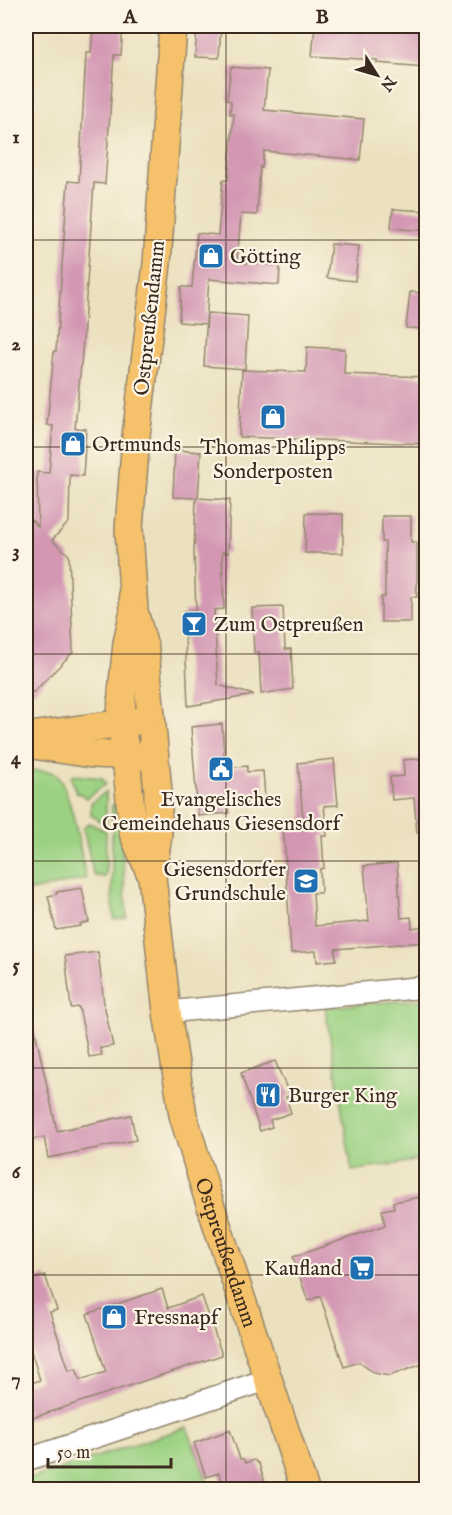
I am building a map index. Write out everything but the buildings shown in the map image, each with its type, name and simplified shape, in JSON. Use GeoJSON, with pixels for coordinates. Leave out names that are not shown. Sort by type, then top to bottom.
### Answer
{"type":"FeatureCollection","features":[{"type":"Feature","properties":{"kind":"main road","name":"Ostpreußendamm"},"geometry":{"type":"LineString","coordinates":[[172,26],[157,264],[130,501],[129,559],[134,611],[145,650],[158,792],[158,834],[152,878],[167,1012],[183,1115],[305,1490]]}},
{"type":"Feature","properties":{"kind":"main road","name":"Ostpreußendamm"},"geometry":{"type":"LineString","coordinates":[[134,611],[127,644],[121,723],[133,833],[152,878]]}},
{"type":"Feature","properties":{"kind":"main road"},"geometry":{"type":"LineString","coordinates":[[26,737],[151,720]]}},
{"type":"Feature","properties":{"kind":"main road"},"geometry":{"type":"LineString","coordinates":[[26,744],[92,754],[155,756]]}},
{"type":"Feature","properties":{"kind":"street"},"geometry":{"type":"LineString","coordinates":[[167,1012],[426,987]]}},
{"type":"Feature","properties":{"kind":"street"},"geometry":{"type":"LineString","coordinates":[[26,1460],[269,1379]]}},
{"type":"Feature","properties":{"kind":"green space"},"geometry":{"type":"Polygon","coordinates":[[[26,770],[51,772],[60,779],[70,805],[86,879],[26,892],[26,770]]]}},
{"type":"Feature","properties":{"kind":"green space"},"geometry":{"type":"Polygon","coordinates":[[[74,775],[102,778],[106,784],[86,798],[76,793],[71,777],[74,775]]]}},
{"type":"Feature","properties":{"kind":"green space"},"geometry":{"type":"Polygon","coordinates":[[[106,792],[106,825],[91,815],[91,803],[106,792]]]}},
{"type":"Feature","properties":{"kind":"green space"},"geometry":{"type":"Polygon","coordinates":[[[119,804],[127,918],[114,920],[112,805],[119,804]]]}},
{"type":"Feature","properties":{"kind":"green space"},"geometry":{"type":"Polygon","coordinates":[[[89,823],[106,831],[105,877],[95,876],[93,872],[83,828],[89,823]]]}},
{"type":"Feature","properties":{"kind":"green space"},"geometry":{"type":"Polygon","coordinates":[[[426,999],[426,1159],[352,1171],[325,1007],[426,999]]]}},
{"type":"Feature","properties":{"kind":"green space"},"geometry":{"type":"Polygon","coordinates":[[[187,1427],[210,1489],[26,1489],[26,1480],[187,1427]]]}},
{"type":"Feature","properties":{"kind":"place","name":"Götting"},"geometry":{"type":"Point","coordinates":[211,256]}},
{"type":"Feature","properties":{"kind":"place","name":"Thomas Philipps Sonderposten"},"geometry":{"type":"Point","coordinates":[273,417]}},
{"type":"Feature","properties":{"kind":"place","name":"Ortmunds"},"geometry":{"type":"Point","coordinates":[73,444]}},
{"type":"Feature","properties":{"kind":"place","name":"Zum Ostpreußen"},"geometry":{"type":"Point","coordinates":[194,624]}},
{"type":"Feature","properties":{"kind":"place","name":"Evangelisches Gemeindehaus Giesensdorf"},"geometry":{"type":"Point","coordinates":[221,769]}},
{"type":"Feature","properties":{"kind":"place","name":"Giesensdorfer Grundschule"},"geometry":{"type":"Point","coordinates":[306,881]}},
{"type":"Feature","properties":{"kind":"place","name":"Burger King"},"geometry":{"type":"Point","coordinates":[268,1095]}},
{"type":"Feature","properties":{"kind":"place","name":"Kaufland"},"geometry":{"type":"Point","coordinates":[362,1268]}},
{"type":"Feature","properties":{"kind":"place","name":"Fressnapf"},"geometry":{"type":"Point","coordinates":[114,1317]}}]}
